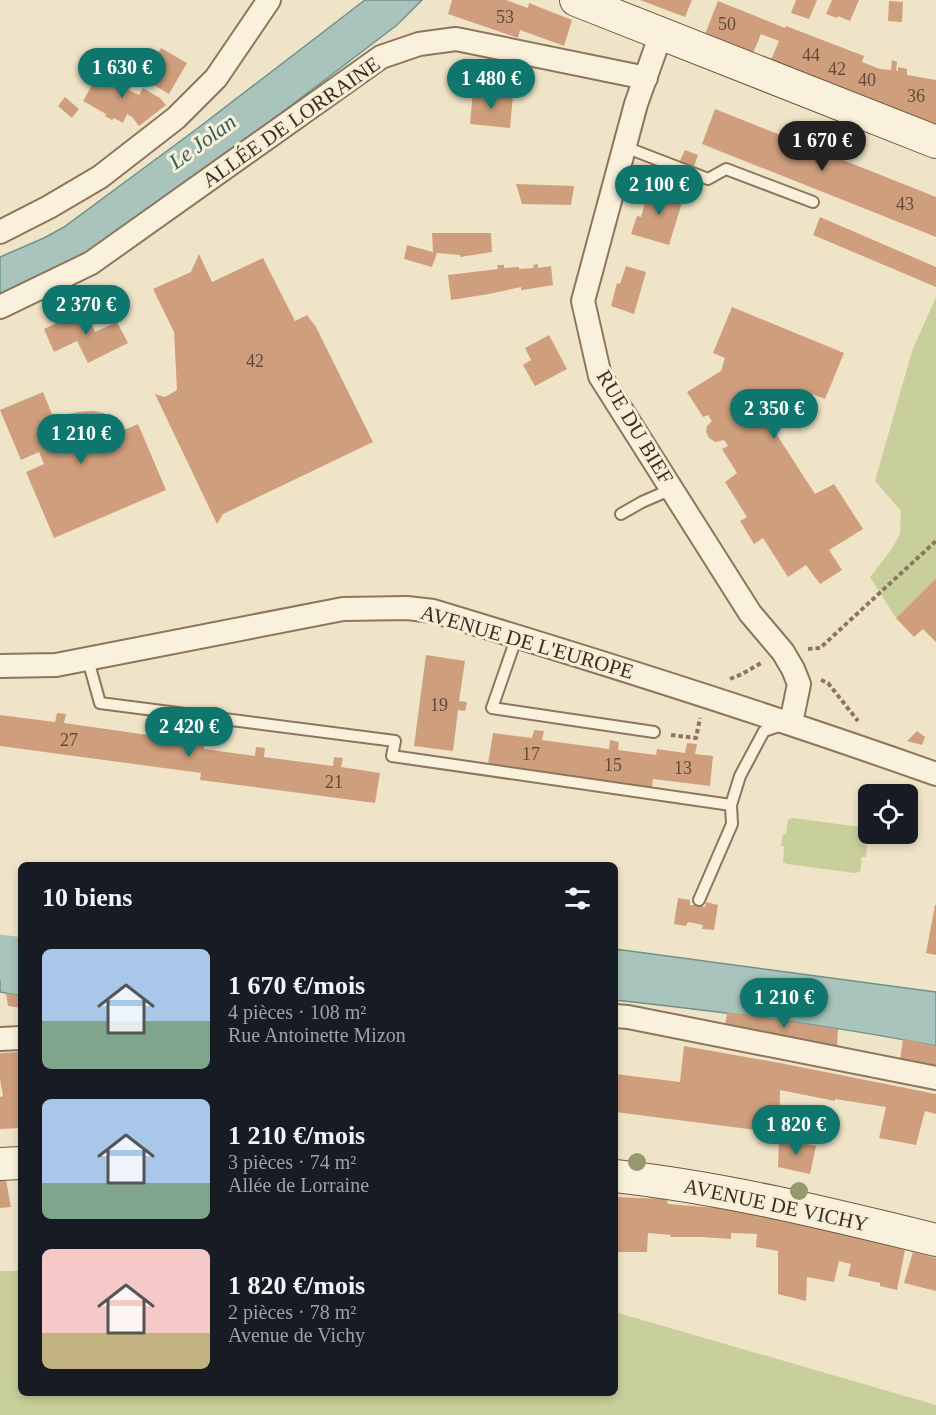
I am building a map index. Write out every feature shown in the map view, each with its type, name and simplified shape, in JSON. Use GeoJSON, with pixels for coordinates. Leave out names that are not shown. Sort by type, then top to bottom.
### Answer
{"type":"FeatureCollection","features":[{"type":"Feature","properties":{"kind":"main road"},"geometry":{"type":"LineString","coordinates":[[591,3],[661,34],[936,142]]}},
{"type":"Feature","properties":{"kind":"main road"},"geometry":{"type":"LineString","coordinates":[[0,1164],[18,1163]]}},
{"type":"Feature","properties":{"kind":"main road","name":"AVENUE DE VICHY"},"geometry":{"type":"LineString","coordinates":[[618,1176],[754,1198],[837,1215],[936,1240]]}},
{"type":"Feature","properties":{"kind":"street"},"geometry":{"type":"LineString","coordinates":[[0,232],[100,177],[176,118],[216,78],[268,0]]}},
{"type":"Feature","properties":{"kind":"street","name":"RUE DU BIEF"},"geometry":{"type":"LineString","coordinates":[[661,34],[636,104],[583,301],[600,376],[750,613],[783,652],[793,669],[799,684],[791,723]]}},
{"type":"Feature","properties":{"kind":"street","name":"ALLÉE DE LORRAINE"},"geometry":{"type":"LineString","coordinates":[[0,307],[91,263],[381,57],[419,44],[456,39],[646,78]]}},
{"type":"Feature","properties":{"kind":"street","name":"AVENUE DE L'EUROPE"},"geometry":{"type":"LineString","coordinates":[[0,666],[56,666],[343,609],[434,611],[791,723],[936,774]]}},
{"type":"Feature","properties":{"kind":"street"},"geometry":{"type":"LineString","coordinates":[[618,1016],[936,1078]]}},
{"type":"Feature","properties":{"kind":"street"},"geometry":{"type":"LineString","coordinates":[[0,1039],[18,1038]]}},
{"type":"Feature","properties":{"kind":"lane"},"geometry":{"type":"LineString","coordinates":[[625,147],[708,179],[726,169],[813,202]]}},
{"type":"Feature","properties":{"kind":"lane"},"geometry":{"type":"LineString","coordinates":[[621,514],[672,489]]}},
{"type":"Feature","properties":{"kind":"lane"},"geometry":{"type":"LineString","coordinates":[[517,636],[492,708],[654,732]]}},
{"type":"Feature","properties":{"kind":"lane"},"geometry":{"type":"LineString","coordinates":[[88,660],[100,703],[395,741],[392,756],[731,805]]}},
{"type":"Feature","properties":{"kind":"lane"},"geometry":{"type":"LineString","coordinates":[[699,900],[732,824],[731,805],[740,776],[764,731],[791,723]]}},
{"type":"Feature","properties":{"kind":"path"},"geometry":{"type":"LineString","coordinates":[[762,662],[783,652],[820,648],[936,541]]}},
{"type":"Feature","properties":{"kind":"path"},"geometry":{"type":"LineString","coordinates":[[654,732],[696,738],[701,708]]}},
{"type":"Feature","properties":{"kind":"green space"},"geometry":{"type":"Polygon","coordinates":[[[936,297],[936,578],[896,618],[870,577],[900,534],[901,511],[875,481],[912,351],[936,297]]]}},
{"type":"Feature","properties":{"kind":"green space"},"geometry":{"type":"Polygon","coordinates":[[[788,819],[858,827],[858,844],[867,845],[866,857],[862,857],[860,872],[783,862],[784,846],[781,846],[783,834],[786,834],[788,819]]]}},
{"type":"Feature","properties":{"kind":"green space"},"geometry":{"type":"Polygon","coordinates":[[[0,1271],[18,1271],[18,1396],[618,1396],[618,1313],[936,1405],[936,1415],[0,1415],[0,1271]]]}},
{"type":"Feature","properties":{"kind":"water","name":"Le Jolan"},"geometry":{"type":"Polygon","coordinates":[[[365,0],[422,0],[397,25],[110,243],[0,301],[0,257],[64,227],[365,0]]]}},
{"type":"Feature","properties":{"kind":"water"},"geometry":{"type":"Polygon","coordinates":[[[618,949],[936,992],[936,1046],[856,1032],[618,1000],[618,949]]]}},
{"type":"Feature","properties":{"kind":"water"},"geometry":{"type":"Polygon","coordinates":[[[0,955],[18,960],[18,995],[0,992],[0,955]]]}},
{"type":"Feature","properties":{"kind":"building"},"geometry":{"type":"Polygon","coordinates":[[[452,0],[506,0],[528,8],[529,3],[572,20],[564,46],[520,30],[518,38],[448,14],[452,0]]]}},
{"type":"Feature","properties":{"kind":"building"},"geometry":{"type":"Polygon","coordinates":[[[640,0],[692,0],[685,17],[640,0]]]}},
{"type":"Feature","properties":{"kind":"building"},"geometry":{"type":"Polygon","coordinates":[[[796,0],[817,0],[809,19],[791,13],[796,0]]]}},
{"type":"Feature","properties":{"kind":"building"},"geometry":{"type":"Polygon","coordinates":[[[832,0],[859,0],[850,21],[826,14],[832,0]]]}},
{"type":"Feature","properties":{"kind":"building"},"geometry":{"type":"Polygon","coordinates":[[[718,1],[864,56],[862,62],[880,69],[891,70],[892,60],[897,62],[896,70],[898,71],[898,67],[907,69],[907,75],[936,80],[936,126],[771,60],[779,41],[761,34],[753,53],[705,34],[718,1]]]}},
{"type":"Feature","properties":{"kind":"building"},"geometry":{"type":"Polygon","coordinates":[[[889,1],[903,2],[902,22],[888,21],[889,1]]]}},
{"type":"Feature","properties":{"kind":"building"},"geometry":{"type":"Polygon","coordinates":[[[161,48],[187,63],[169,94],[144,79],[161,48]]]}},
{"type":"Feature","properties":{"kind":"building"},"geometry":{"type":"Polygon","coordinates":[[[110,63],[131,75],[128,80],[134,83],[129,90],[139,95],[143,88],[160,98],[166,105],[139,126],[127,114],[123,123],[114,118],[112,120],[83,101],[99,73],[121,85],[125,78],[107,68],[110,63]]]}},
{"type":"Feature","properties":{"kind":"building"},"geometry":{"type":"Polygon","coordinates":[[[473,91],[513,95],[510,128],[470,124],[473,91]]]}},
{"type":"Feature","properties":{"kind":"building"},"geometry":{"type":"Polygon","coordinates":[[[65,97],[79,109],[72,118],[58,106],[65,97]]]}},
{"type":"Feature","properties":{"kind":"building"},"geometry":{"type":"Polygon","coordinates":[[[715,109],[936,197],[936,237],[702,144],[715,109]]]}},
{"type":"Feature","properties":{"kind":"building"},"geometry":{"type":"Polygon","coordinates":[[[685,150],[698,155],[693,169],[679,163],[685,150]]]}},
{"type":"Feature","properties":{"kind":"building"},"geometry":{"type":"Polygon","coordinates":[[[516,184],[574,186],[571,205],[522,204],[516,184]]]}},
{"type":"Feature","properties":{"kind":"building"},"geometry":{"type":"Polygon","coordinates":[[[650,186],[684,196],[669,245],[631,234],[637,216],[641,217],[650,186]]]}},
{"type":"Feature","properties":{"kind":"building"},"geometry":{"type":"Polygon","coordinates":[[[820,217],[936,267],[936,287],[813,235],[820,217]]]}},
{"type":"Feature","properties":{"kind":"building"},"geometry":{"type":"Polygon","coordinates":[[[432,233],[491,233],[492,252],[460,257],[460,255],[437,253],[432,267],[404,259],[407,245],[433,252],[432,233]]]}},
{"type":"Feature","properties":{"kind":"building"},"geometry":{"type":"Polygon","coordinates":[[[199,254],[212,282],[263,258],[295,321],[307,315],[316,327],[373,442],[223,514],[217,524],[155,394],[165,397],[177,390],[174,332],[153,289],[191,272],[199,254]]]}},
{"type":"Feature","properties":{"kind":"building"},"geometry":{"type":"Polygon","coordinates":[[[538,264],[538,268],[551,266],[553,285],[523,290],[521,287],[451,300],[448,275],[498,269],[497,265],[504,265],[504,268],[519,267],[519,269],[534,268],[533,265],[538,264]]]}},
{"type":"Feature","properties":{"kind":"building"},"geometry":{"type":"Polygon","coordinates":[[[626,266],[646,272],[634,314],[611,306],[617,283],[620,284],[626,266]]]}},
{"type":"Feature","properties":{"kind":"building"},"geometry":{"type":"Polygon","coordinates":[[[732,307],[844,353],[825,399],[802,390],[790,419],[781,416],[775,432],[815,494],[834,484],[863,529],[829,550],[842,570],[820,584],[806,565],[788,577],[763,538],[754,544],[740,521],[747,517],[725,482],[737,473],[722,449],[728,446],[724,440],[715,442],[709,438],[706,432],[707,426],[712,421],[708,415],[703,417],[687,392],[721,371],[725,358],[713,353],[732,307]]]}},
{"type":"Feature","properties":{"kind":"building"},"geometry":{"type":"Polygon","coordinates":[[[84,310],[95,332],[117,322],[128,343],[88,363],[77,341],[54,352],[44,329],[84,310]]]}},
{"type":"Feature","properties":{"kind":"building"},"geometry":{"type":"Polygon","coordinates":[[[549,335],[567,369],[535,386],[523,365],[531,360],[525,348],[549,335]]]}},
{"type":"Feature","properties":{"kind":"building"},"geometry":{"type":"Polygon","coordinates":[[[43,392],[53,417],[79,412],[104,413],[107,422],[76,436],[82,448],[138,424],[166,490],[54,538],[26,472],[44,464],[39,452],[21,460],[0,410],[43,392]]]}},
{"type":"Feature","properties":{"kind":"building"},"geometry":{"type":"Polygon","coordinates":[[[936,578],[936,642],[923,629],[914,637],[896,618],[936,578]]]}},
{"type":"Feature","properties":{"kind":"building"},"geometry":{"type":"Polygon","coordinates":[[[426,655],[465,661],[459,701],[467,702],[465,711],[458,710],[453,751],[414,746],[426,655]]]}},
{"type":"Feature","properties":{"kind":"building"},"geometry":{"type":"Polygon","coordinates":[[[57,713],[66,714],[64,723],[155,736],[157,727],[166,728],[165,737],[204,742],[204,749],[255,756],[256,747],[265,748],[264,757],[333,766],[334,757],[343,758],[341,767],[380,773],[375,803],[200,780],[201,773],[0,746],[0,715],[55,722],[57,713]]]}},
{"type":"Feature","properties":{"kind":"building"},"geometry":{"type":"Polygon","coordinates":[[[534,730],[544,731],[542,740],[609,749],[610,740],[619,742],[618,750],[656,755],[657,749],[685,753],[687,743],[697,744],[695,754],[713,756],[710,786],[653,779],[652,787],[488,764],[493,733],[532,738],[534,730]]]}},
{"type":"Feature","properties":{"kind":"building"},"geometry":{"type":"Polygon","coordinates":[[[917,731],[925,737],[922,745],[907,741],[917,731]]]}},
{"type":"Feature","properties":{"kind":"building"},"geometry":{"type":"Polygon","coordinates":[[[678,898],[690,900],[690,905],[695,905],[696,900],[703,900],[702,906],[705,907],[706,902],[718,905],[714,930],[702,929],[703,925],[688,922],[686,926],[674,924],[678,898]]]}},
{"type":"Feature","properties":{"kind":"building"},"geometry":{"type":"Polygon","coordinates":[[[936,905],[936,955],[926,953],[936,905]]]}},
{"type":"Feature","properties":{"kind":"building"},"geometry":{"type":"Polygon","coordinates":[[[6,993],[18,995],[18,1008],[8,1006],[6,993]]]}},
{"type":"Feature","properties":{"kind":"building"},"geometry":{"type":"Polygon","coordinates":[[[727,1012],[838,1029],[837,1048],[725,1027],[727,1012]]]}},
{"type":"Feature","properties":{"kind":"building"},"geometry":{"type":"Polygon","coordinates":[[[903,1039],[936,1046],[936,1068],[900,1060],[903,1039]]]}},
{"type":"Feature","properties":{"kind":"building"},"geometry":{"type":"Polygon","coordinates":[[[684,1046],[936,1094],[936,1114],[925,1111],[916,1145],[879,1138],[886,1107],[835,1099],[835,1101],[780,1090],[779,1133],[618,1112],[618,1074],[680,1082],[684,1046]]]}},
{"type":"Feature","properties":{"kind":"building"},"geometry":{"type":"Polygon","coordinates":[[[18,1052],[18,1128],[0,1129],[0,1097],[3,1096],[0,1079],[0,1053],[18,1052]]]}},
{"type":"Feature","properties":{"kind":"building"},"geometry":{"type":"Polygon","coordinates":[[[779,1138],[816,1146],[810,1174],[778,1167],[779,1138]]]}},
{"type":"Feature","properties":{"kind":"building"},"geometry":{"type":"Polygon","coordinates":[[[6,1180],[11,1207],[0,1208],[0,1181],[6,1180]]]}},
{"type":"Feature","properties":{"kind":"building"},"geometry":{"type":"Polygon","coordinates":[[[618,1197],[667,1199],[668,1204],[730,1209],[905,1250],[897,1290],[880,1286],[880,1283],[848,1276],[851,1264],[839,1261],[834,1282],[807,1277],[806,1301],[778,1294],[778,1251],[756,1247],[757,1234],[731,1233],[731,1239],[670,1237],[671,1235],[648,1233],[647,1252],[618,1252],[618,1197]]]}},
{"type":"Feature","properties":{"kind":"building"},"geometry":{"type":"Polygon","coordinates":[[[913,1252],[936,1258],[936,1291],[904,1283],[913,1252]]]}},
{"type":"Feature","properties":{"kind":"waterway"},"geometry":{"type":"LineString","coordinates":[[0,957],[18,960]]}}]}
